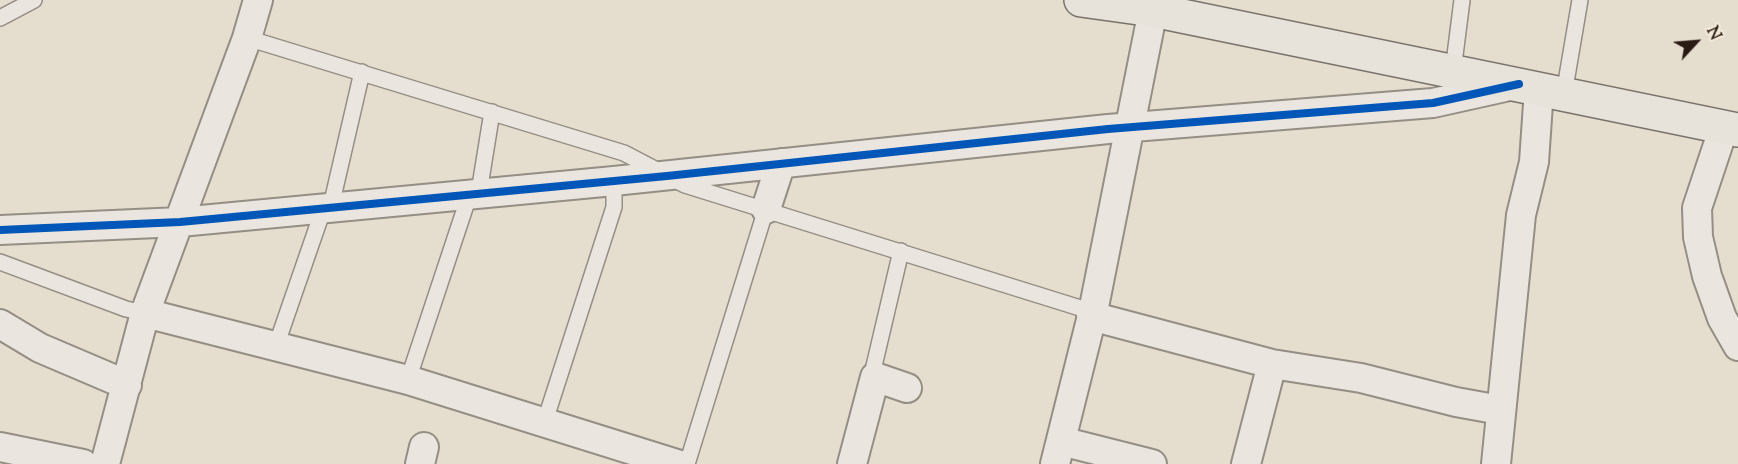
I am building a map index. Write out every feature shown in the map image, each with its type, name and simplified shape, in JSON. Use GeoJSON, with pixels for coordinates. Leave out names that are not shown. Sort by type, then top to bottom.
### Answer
{"type":"FeatureCollection","features":[{"type":"Feature","properties":{"kind":"main road"},"geometry":{"type":"LineString","coordinates":[[1081,0],[1153,10],[1541,89],[1733,125]]}},
{"type":"Feature","properties":{"kind":"street"},"geometry":{"type":"LineString","coordinates":[[105,464],[146,313],[247,38],[258,0]]}},
{"type":"Feature","properties":{"kind":"street"},"geometry":{"type":"LineString","coordinates":[[1152,464],[1058,452],[1092,314],[1153,10]]}},
{"type":"Feature","properties":{"kind":"street"},"geometry":{"type":"LineString","coordinates":[[0,230],[180,222],[328,206],[667,176],[1108,129],[1433,103],[1541,89],[1534,162],[1521,215],[1496,464]]}},
{"type":"Feature","properties":{"kind":"street"},"geometry":{"type":"LineString","coordinates":[[1733,125],[1697,208],[1698,237],[1707,276],[1722,318],[1738,346]]}},
{"type":"Feature","properties":{"kind":"street"},"geometry":{"type":"LineString","coordinates":[[766,209],[781,163]]}},
{"type":"Feature","properties":{"kind":"street"},"geometry":{"type":"LineString","coordinates":[[146,313],[408,380],[677,464]]}},
{"type":"Feature","properties":{"kind":"street"},"geometry":{"type":"LineString","coordinates":[[1092,314],[1272,364],[1361,378],[1456,402],[1500,410]]}},
{"type":"Feature","properties":{"kind":"street"},"geometry":{"type":"LineString","coordinates":[[0,324],[20,338],[61,358],[127,385]]}},
{"type":"Feature","properties":{"kind":"street"},"geometry":{"type":"LineString","coordinates":[[1246,464],[1272,364]]}},
{"type":"Feature","properties":{"kind":"street"},"geometry":{"type":"LineString","coordinates":[[852,464],[876,377],[907,388]]}},
{"type":"Feature","properties":{"kind":"street"},"geometry":{"type":"LineString","coordinates":[[0,447],[83,464]]}},
{"type":"Feature","properties":{"kind":"lane"},"geometry":{"type":"LineString","coordinates":[[0,18],[34,0]]}},
{"type":"Feature","properties":{"kind":"lane"},"geometry":{"type":"LineString","coordinates":[[1453,71],[1462,0]]}},
{"type":"Feature","properties":{"kind":"lane"},"geometry":{"type":"LineString","coordinates":[[1541,89],[1580,0]]}},
{"type":"Feature","properties":{"kind":"lane"},"geometry":{"type":"LineString","coordinates":[[247,38],[624,153],[685,185],[1092,314]]}},
{"type":"Feature","properties":{"kind":"lane"},"geometry":{"type":"LineString","coordinates":[[276,346],[328,206],[362,72]]}},
{"type":"Feature","properties":{"kind":"lane"},"geometry":{"type":"LineString","coordinates":[[408,380],[475,193],[492,112]]}},
{"type":"Feature","properties":{"kind":"lane"},"geometry":{"type":"LineString","coordinates":[[544,424],[614,207],[614,181]]}},
{"type":"Feature","properties":{"kind":"lane"},"geometry":{"type":"LineString","coordinates":[[687,464],[766,209]]}},
{"type":"Feature","properties":{"kind":"lane"},"geometry":{"type":"LineString","coordinates":[[876,377],[874,366],[901,252]]}},
{"type":"Feature","properties":{"kind":"lane"},"geometry":{"type":"LineString","coordinates":[[0,262],[126,309],[146,313]]}},
{"type":"Feature","properties":{"kind":"cycle path"},"geometry":{"type":"LineString","coordinates":[[0,230],[180,222],[667,176],[1108,129],[1433,103],[1519,84]]}}]}
